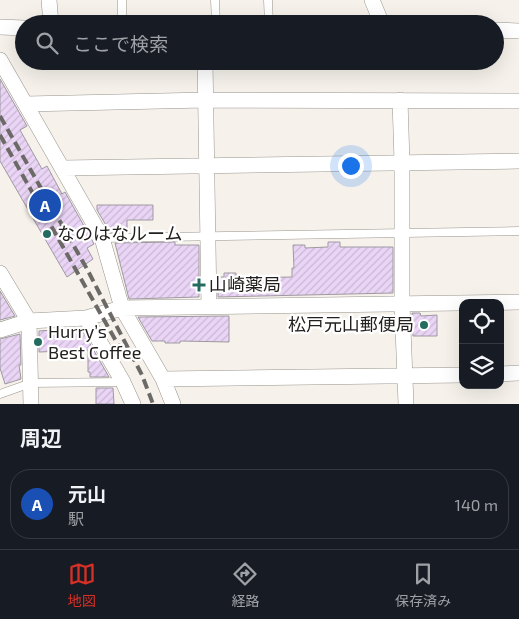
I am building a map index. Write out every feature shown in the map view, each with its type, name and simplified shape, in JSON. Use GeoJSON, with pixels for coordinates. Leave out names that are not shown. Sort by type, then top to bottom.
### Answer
{"type":"FeatureCollection","features":[{"type":"Feature","properties":{"kind":"street"},"geometry":{"type":"LineString","coordinates":[[49,0],[50,15]]}},
{"type":"Feature","properties":{"kind":"street"},"geometry":{"type":"LineString","coordinates":[[372,0],[378,15]]}},
{"type":"Feature","properties":{"kind":"street"},"geometry":{"type":"LineString","coordinates":[[0,27],[15,28]]}},
{"type":"Feature","properties":{"kind":"street"},"geometry":{"type":"LineString","coordinates":[[504,30],[519,31]]}},
{"type":"Feature","properties":{"kind":"street"},"geometry":{"type":"LineString","coordinates":[[0,60],[102,238],[122,308],[163,378],[173,404]]}},
{"type":"Feature","properties":{"kind":"street"},"geometry":{"type":"LineString","coordinates":[[206,70],[209,306]]}},
{"type":"Feature","properties":{"kind":"street"},"geometry":{"type":"LineString","coordinates":[[26,104],[206,100],[519,101]]}},
{"type":"Feature","properties":{"kind":"street"},"geometry":{"type":"LineString","coordinates":[[400,100],[402,303],[406,404]]}},
{"type":"Feature","properties":{"kind":"street"},"geometry":{"type":"LineString","coordinates":[[63,168],[519,161]]}},
{"type":"Feature","properties":{"kind":"street"},"geometry":{"type":"LineString","coordinates":[[0,273],[29,321],[31,404]]}},
{"type":"Feature","properties":{"kind":"street"},"geometry":{"type":"LineString","coordinates":[[0,330],[29,321],[86,318],[122,308],[519,302]]}},
{"type":"Feature","properties":{"kind":"street"},"geometry":{"type":"LineString","coordinates":[[86,318],[123,382],[133,404]]}},
{"type":"Feature","properties":{"kind":"street"},"geometry":{"type":"LineString","coordinates":[[163,378],[459,374]]}},
{"type":"Feature","properties":{"kind":"street"},"geometry":{"type":"LineString","coordinates":[[504,374],[519,374]]}},
{"type":"Feature","properties":{"kind":"lane"},"geometry":{"type":"LineString","coordinates":[[122,0],[122,15]]}},
{"type":"Feature","properties":{"kind":"lane"},"geometry":{"type":"LineString","coordinates":[[215,0],[216,15]]}},
{"type":"Feature","properties":{"kind":"lane"},"geometry":{"type":"LineString","coordinates":[[268,0],[269,15]]}},
{"type":"Feature","properties":{"kind":"lane"},"geometry":{"type":"LineString","coordinates":[[102,238],[519,232]]}},
{"type":"Feature","properties":{"kind":"lane"},"geometry":{"type":"LineString","coordinates":[[0,394],[31,383],[123,382]]}},
{"type":"Feature","properties":{"kind":"building"},"geometry":{"type":"Polygon","coordinates":[[[0,79],[27,126],[20,130],[42,169],[47,166],[62,194],[65,192],[94,244],[87,248],[93,259],[67,277],[0,161],[0,79]]]}},
{"type":"Feature","properties":{"kind":"building"},"geometry":{"type":"Polygon","coordinates":[[[97,205],[153,205],[153,220],[127,220],[127,232],[110,232],[97,210],[97,205]]]}},
{"type":"Feature","properties":{"kind":"building"},"geometry":{"type":"Polygon","coordinates":[[[175,242],[175,245],[199,245],[199,297],[129,299],[115,243],[175,242]]]}},
{"type":"Feature","properties":{"kind":"building"},"geometry":{"type":"Polygon","coordinates":[[[328,242],[340,242],[340,247],[393,247],[393,293],[218,297],[218,277],[224,277],[224,273],[236,273],[236,278],[292,277],[292,268],[294,268],[293,245],[305,245],[305,248],[328,247],[328,242]]]}},
{"type":"Feature","properties":{"kind":"building"},"geometry":{"type":"Polygon","coordinates":[[[0,291],[15,316],[0,320],[0,291]]]}},
{"type":"Feature","properties":{"kind":"building"},"geometry":{"type":"Polygon","coordinates":[[[412,313],[420,313],[421,316],[437,315],[437,336],[413,336],[412,313]]]}},
{"type":"Feature","properties":{"kind":"building"},"geometry":{"type":"Polygon","coordinates":[[[229,316],[229,342],[180,341],[180,343],[152,341],[138,317],[229,316]]]}},
{"type":"Feature","properties":{"kind":"building"},"geometry":{"type":"Polygon","coordinates":[[[81,328],[109,377],[90,377],[90,372],[88,372],[88,350],[39,352],[39,331],[81,328]]]}},
{"type":"Feature","properties":{"kind":"building"},"geometry":{"type":"Polygon","coordinates":[[[20,334],[21,365],[19,365],[21,379],[5,384],[0,368],[0,339],[20,334]]]}},
{"type":"Feature","properties":{"kind":"building"},"geometry":{"type":"Polygon","coordinates":[[[96,388],[113,388],[114,404],[96,404],[96,388]]]}},
{"type":"Feature","properties":{"kind":"railway"},"geometry":{"type":"LineString","coordinates":[[0,116],[87,269],[142,375],[153,404]]}},
{"type":"Feature","properties":{"kind":"railway"},"geometry":{"type":"LineString","coordinates":[[0,135],[121,350]]}},
{"type":"Feature","properties":{"kind":"place","name":"元山"},"geometry":{"type":"Point","coordinates":[45,205]}},
{"type":"Feature","properties":{"kind":"place","name":"なのはなルーム"},"geometry":{"type":"Point","coordinates":[47,234]}},
{"type":"Feature","properties":{"kind":"place","name":"山崎薬局"},"geometry":{"type":"Point","coordinates":[199,285]}},
{"type":"Feature","properties":{"kind":"place","name":"松戸元山郵便局"},"geometry":{"type":"Point","coordinates":[424,325]}},
{"type":"Feature","properties":{"kind":"place","name":"Hurry’s Best Coffee"},"geometry":{"type":"Point","coordinates":[38,342]}}]}
